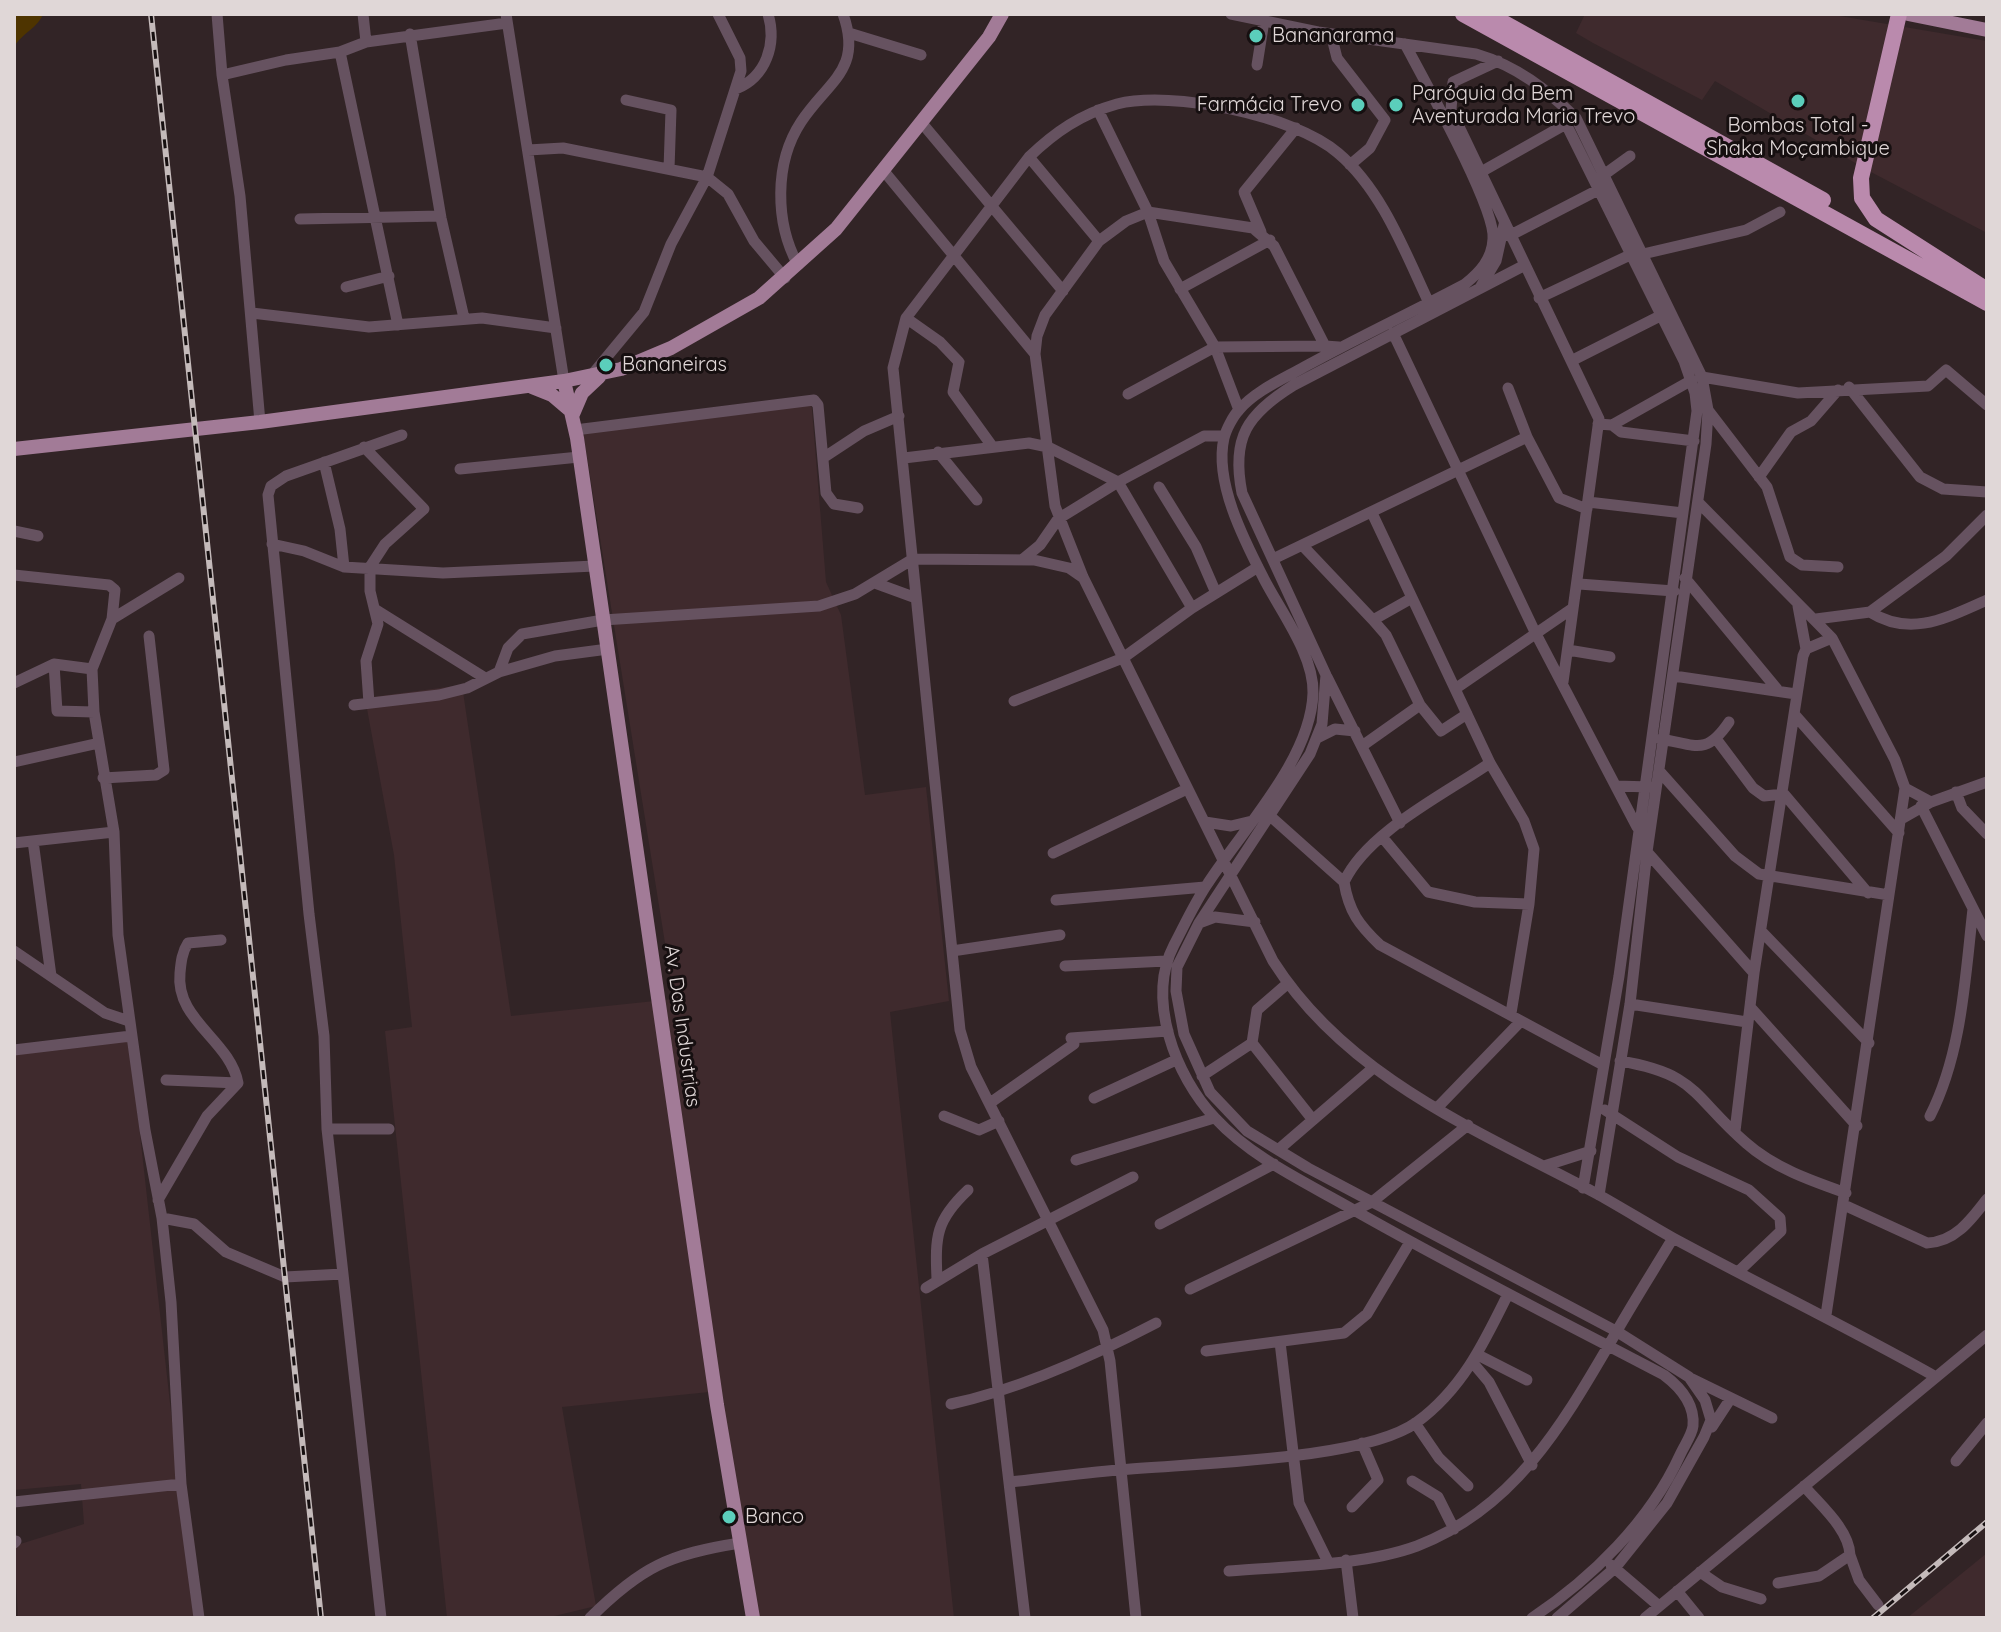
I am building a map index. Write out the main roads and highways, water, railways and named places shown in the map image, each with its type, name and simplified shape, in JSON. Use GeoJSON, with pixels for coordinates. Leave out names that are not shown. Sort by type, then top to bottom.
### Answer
{"type":"FeatureCollection","features":[{"type":"Feature","properties":{"kind":"highway"},"geometry":{"type":"LineString","coordinates":[[1463,14],[1987,303]]}},
{"type":"Feature","properties":{"kind":"highway"},"geometry":{"type":"LineString","coordinates":[[1488,14],[1987,290]]}},
{"type":"Feature","properties":{"kind":"highway"},"geometry":{"type":"LineString","coordinates":[[1899,14],[1861,178],[1863,202],[1876,219],[1987,290]]}},
{"type":"Feature","properties":{"kind":"main road"},"geometry":{"type":"LineString","coordinates":[[14,449],[260,422],[597,376],[692,338],[731,316],[785,278],[836,229],[989,37],[1002,14]]}},
{"type":"Feature","properties":{"kind":"main road"},"geometry":{"type":"LineString","coordinates":[[989,37],[1016,14]]}},
{"type":"Feature","properties":{"kind":"main road"},"geometry":{"type":"LineString","coordinates":[[1908,14],[1987,30]]}},
{"type":"Feature","properties":{"kind":"main road"},"geometry":{"type":"LineString","coordinates":[[531,386],[552,395],[572,413],[582,393],[597,376]]}},
{"type":"Feature","properties":{"kind":"main road","name":"Av. Das Industrias"},"geometry":{"type":"LineString","coordinates":[[564,381],[576,434],[753,1618]]}},
{"type":"Feature","properties":{"kind":"railway"},"geometry":{"type":"LineString","coordinates":[[151,14],[321,1618]]}},
{"type":"Feature","properties":{"kind":"railway"},"geometry":{"type":"LineString","coordinates":[[1873,1618],[1987,1522]]}},
{"type":"Feature","properties":{"kind":"place","name":"Bananarama"},"geometry":{"type":"Point","coordinates":[1256,36]}},
{"type":"Feature","properties":{"kind":"place","name":"Bombas Total - Shaka Moçambique"},"geometry":{"type":"Point","coordinates":[1798,101]}},
{"type":"Feature","properties":{"kind":"place","name":"Farmácia Trevo"},"geometry":{"type":"Point","coordinates":[1358,105]}},
{"type":"Feature","properties":{"kind":"place","name":"Paróquia da Bem Aventurada Maria Trevo"},"geometry":{"type":"Point","coordinates":[1396,105]}},
{"type":"Feature","properties":{"kind":"place","name":"Bananeiras"},"geometry":{"type":"Point","coordinates":[606,365]}},
{"type":"Feature","properties":{"kind":"place","name":"Banco"},"geometry":{"type":"Point","coordinates":[729,1517]}}]}
